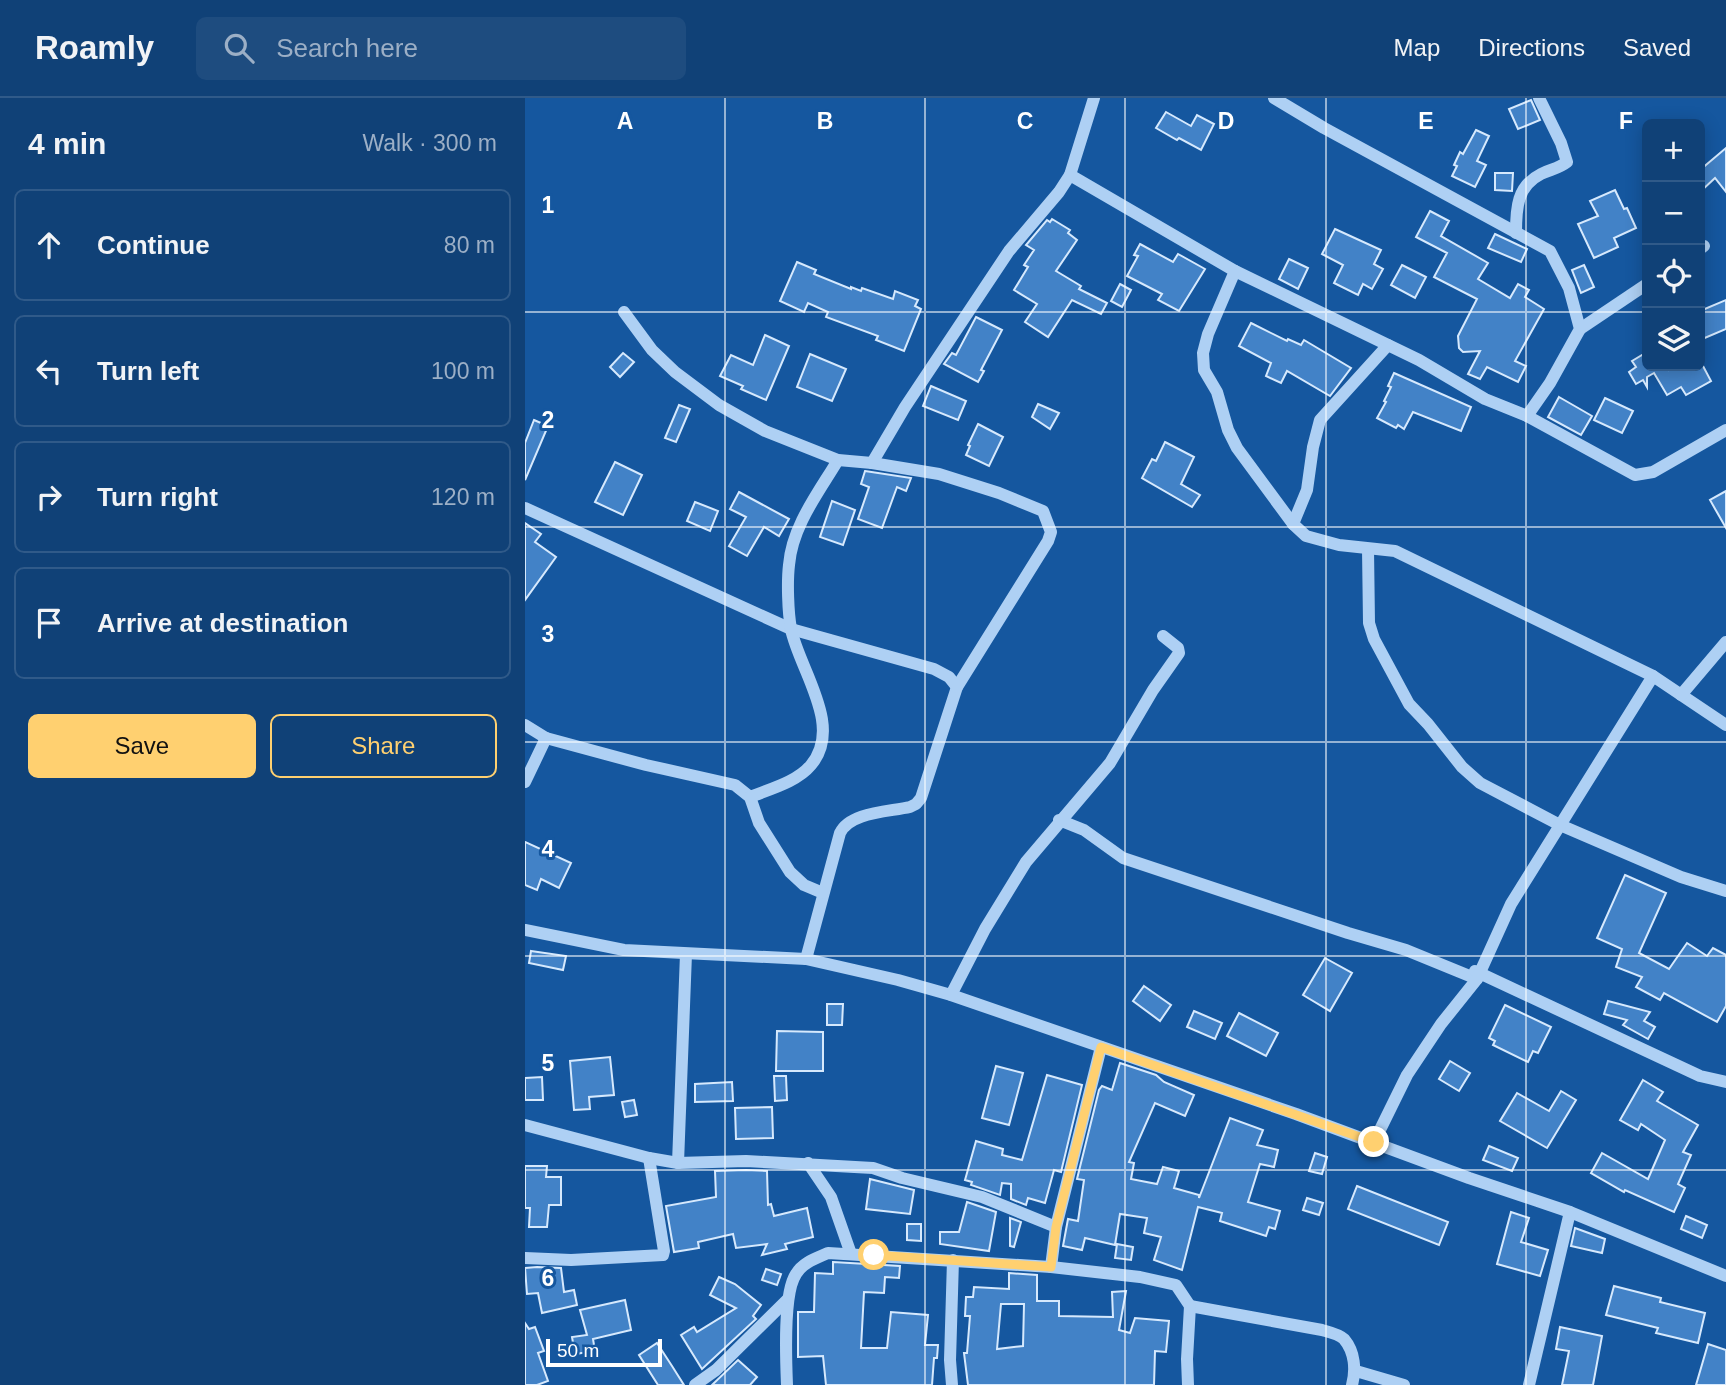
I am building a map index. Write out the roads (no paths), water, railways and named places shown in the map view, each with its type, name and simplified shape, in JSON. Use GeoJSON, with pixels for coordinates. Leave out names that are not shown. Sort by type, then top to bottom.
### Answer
{"type":"FeatureCollection","features":[{"type":"Feature","properties":{"kind":"street"},"geometry":{"type":"LineString","coordinates":[[873,463],[905,407],[1009,251],[1070,175],[1094,98]]}},
{"type":"Feature","properties":{"kind":"street"},"geometry":{"type":"LineString","coordinates":[[1274,98],[1549,251],[1569,288],[1580,329]]}},
{"type":"Feature","properties":{"kind":"street"},"geometry":{"type":"LineString","coordinates":[[1516,233],[1516,206],[1524,187],[1542,174],[1557,170],[1567,162],[1562,143],[1539,98]]}},
{"type":"Feature","properties":{"kind":"street"},"geometry":{"type":"LineString","coordinates":[[1070,175],[1235,271],[1419,360],[1485,399],[1527,416],[1635,475],[1653,472],[1726,430]]}},
{"type":"Feature","properties":{"kind":"street"},"geometry":{"type":"LineString","coordinates":[[1235,271],[1208,334],[1203,353],[1205,370],[1217,392],[1228,430],[1237,448],[1293,524],[1306,536],[1339,545],[1395,551],[1653,676],[1726,725]]}},
{"type":"Feature","properties":{"kind":"street"},"geometry":{"type":"LineString","coordinates":[[1527,416],[1550,383],[1580,329],[1642,287]]}},
{"type":"Feature","properties":{"kind":"street"},"geometry":{"type":"LineString","coordinates":[[624,312],[659,357],[675,372],[719,405],[765,431],[838,460],[939,474],[999,493],[1042,511],[1049,523],[1051,532],[1048,541],[957,687],[921,798],[910,807],[854,819],[844,824],[806,959]]}},
{"type":"Feature","properties":{"kind":"street"},"geometry":{"type":"LineString","coordinates":[[1293,524],[1307,490],[1320,420],[1388,345]]}},
{"type":"Feature","properties":{"kind":"street"},"geometry":{"type":"LineString","coordinates":[[750,797],[795,778],[811,765],[821,747],[823,726],[816,693],[791,629],[788,567],[797,530],[838,460]]}},
{"type":"Feature","properties":{"kind":"street"},"geometry":{"type":"LineString","coordinates":[[525,509],[791,629],[935,669],[949,677],[957,687]]}},
{"type":"Feature","properties":{"kind":"street"},"geometry":{"type":"LineString","coordinates":[[1367,549],[1369,623],[1374,639],[1409,704],[1462,767],[1480,783],[1560,825],[1681,877],[1726,891]]}},
{"type":"Feature","properties":{"kind":"street"},"geometry":{"type":"LineString","coordinates":[[951,995],[985,929],[1026,862],[1109,763],[1179,653],[1178,648],[1163,636]]}},
{"type":"Feature","properties":{"kind":"street"},"geometry":{"type":"LineString","coordinates":[[1681,695],[1726,642]]}},
{"type":"Feature","properties":{"kind":"street"},"geometry":{"type":"LineString","coordinates":[[1374,1142],[1407,1074],[1441,1024],[1479,976],[1511,904],[1653,676]]}},
{"type":"Feature","properties":{"kind":"street"},"geometry":{"type":"LineString","coordinates":[[525,725],[546,738],[735,785],[750,797],[759,823],[790,872],[804,885],[823,893]]}},
{"type":"Feature","properties":{"kind":"street"},"geometry":{"type":"LineString","coordinates":[[525,782],[546,738]]}},
{"type":"Feature","properties":{"kind":"street"},"geometry":{"type":"LineString","coordinates":[[1059,820],[1084,830],[1123,858],[1479,976]]}},
{"type":"Feature","properties":{"kind":"street"},"geometry":{"type":"LineString","coordinates":[[525,930],[624,950],[806,959],[898,979],[1101,1047],[1570,1212],[1726,1276]]}},
{"type":"Feature","properties":{"kind":"street"},"geometry":{"type":"LineString","coordinates":[[678,1163],[686,954]]}},
{"type":"Feature","properties":{"kind":"street"},"geometry":{"type":"LineString","coordinates":[[1461,967],[1700,1076],[1726,1082]]}},
{"type":"Feature","properties":{"kind":"street"},"geometry":{"type":"LineString","coordinates":[[1051,1267],[1056,1227],[1101,1047]]}},
{"type":"Feature","properties":{"kind":"street"},"geometry":{"type":"LineString","coordinates":[[525,1125],[649,1158],[678,1163],[808,1163],[873,1168],[902,1178],[982,1197],[1056,1227]]}},
{"type":"Feature","properties":{"kind":"street"},"geometry":{"type":"LineString","coordinates":[[525,1258],[571,1260],[663,1255],[649,1158]]}},
{"type":"Feature","properties":{"kind":"street"},"geometry":{"type":"LineString","coordinates":[[808,1163],[831,1197],[851,1254]]}},
{"type":"Feature","properties":{"kind":"street"},"geometry":{"type":"LineString","coordinates":[[1529,1385],[1570,1212]]}},
{"type":"Feature","properties":{"kind":"street"},"geometry":{"type":"LineString","coordinates":[[787,1385],[788,1299],[795,1274],[808,1262],[828,1252],[1051,1267],[1140,1277],[1177,1285],[1190,1306],[1188,1385]]}},
{"type":"Feature","properties":{"kind":"street"},"geometry":{"type":"LineString","coordinates":[[952,1385],[950,1360],[953,1260]]}},
{"type":"Feature","properties":{"kind":"street"},"geometry":{"type":"LineString","coordinates":[[695,1385],[716,1370],[788,1299]]}},
{"type":"Feature","properties":{"kind":"street"},"geometry":{"type":"LineString","coordinates":[[1190,1306],[1322,1330],[1343,1337],[1356,1371],[1352,1385]]}},
{"type":"Feature","properties":{"kind":"street"},"geometry":{"type":"LineString","coordinates":[[1356,1371],[1403,1385]]}}]}
